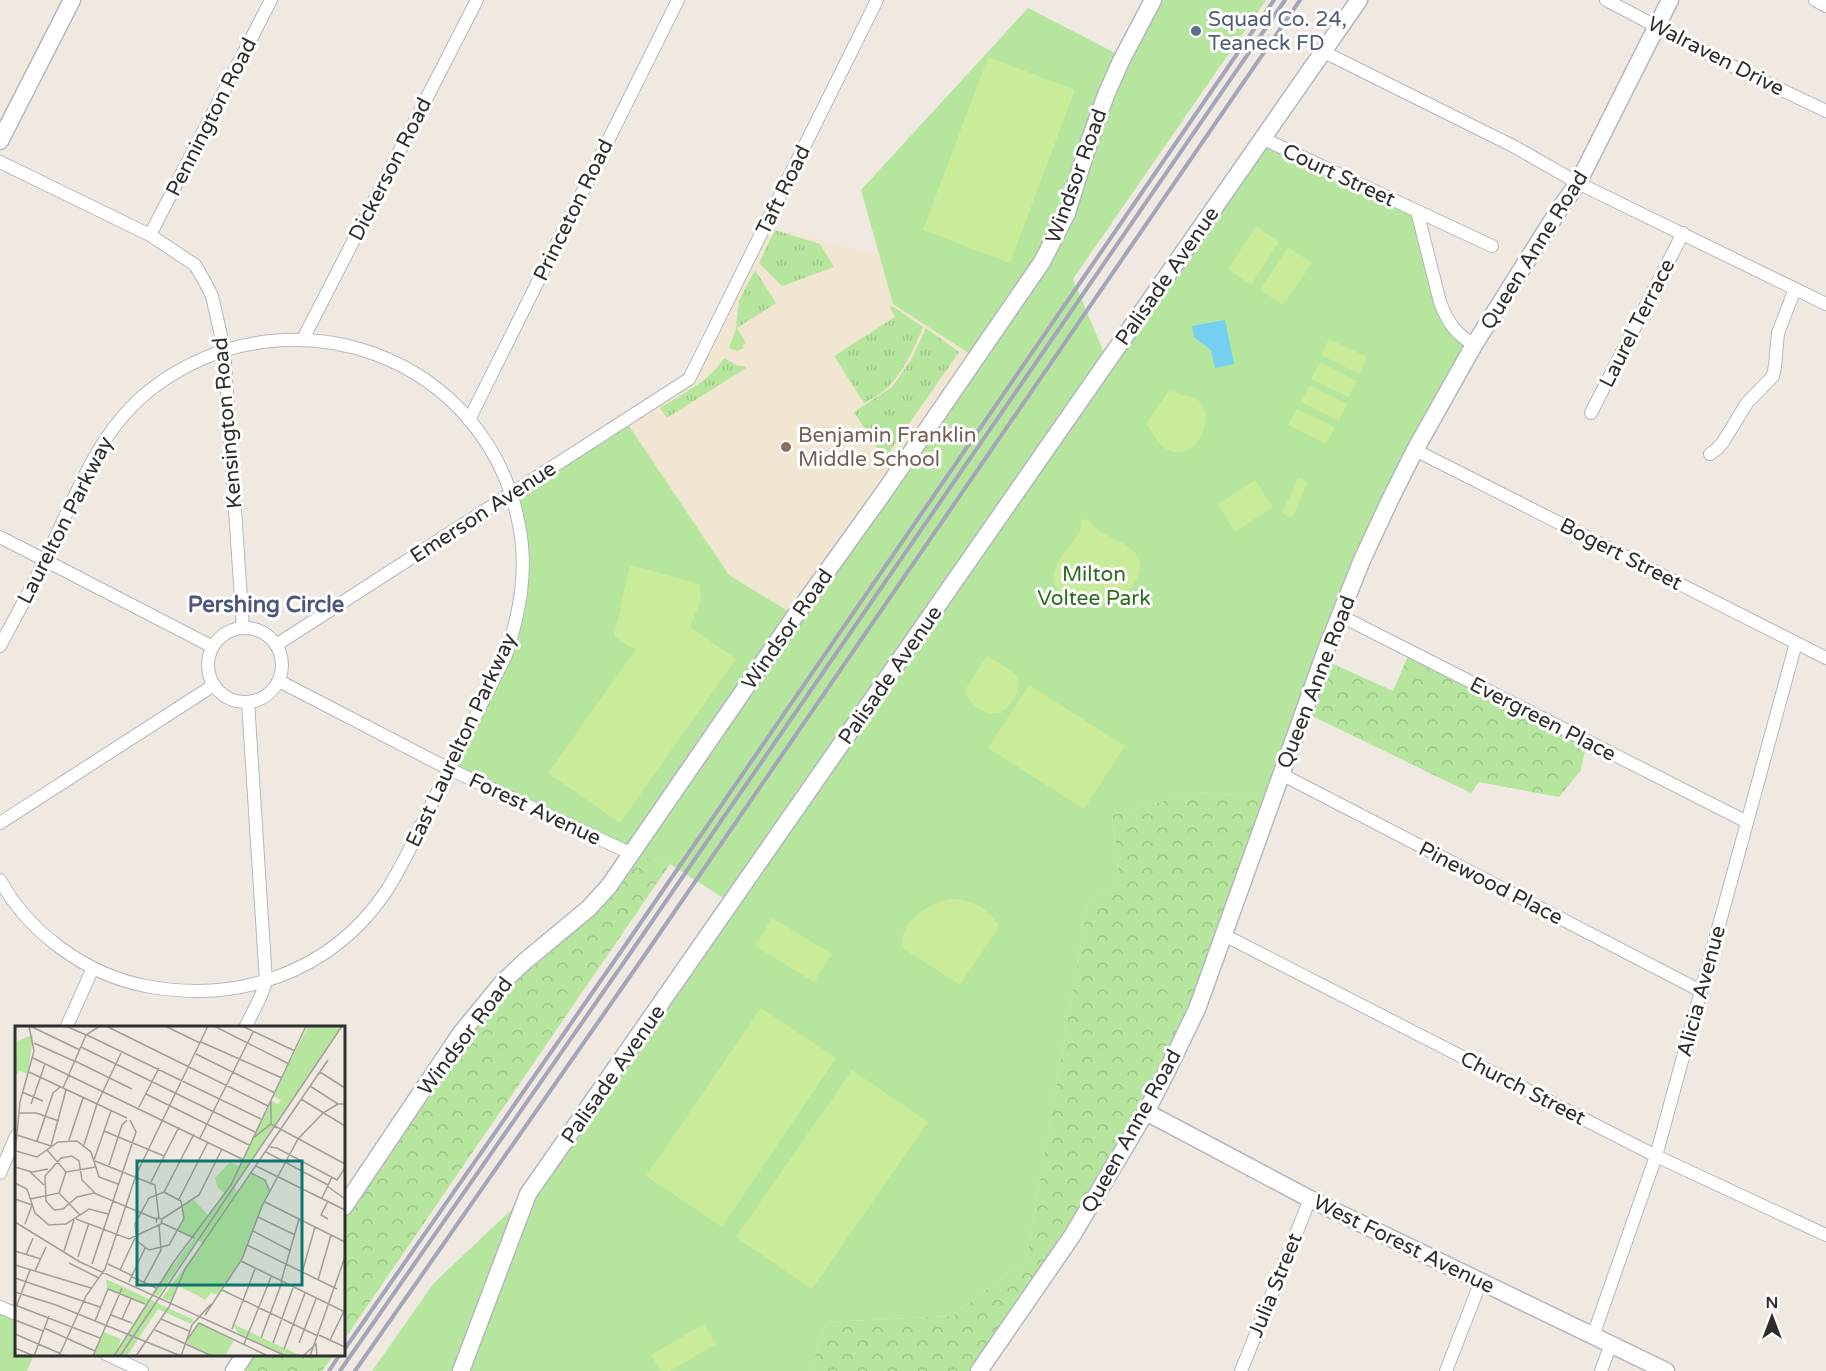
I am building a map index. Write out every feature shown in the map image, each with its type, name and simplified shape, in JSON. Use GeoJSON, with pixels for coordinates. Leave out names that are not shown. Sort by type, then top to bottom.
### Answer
{"type":"FeatureCollection","features":[{"type":"Feature","properties":{"kind":"street"},"geometry":{"type":"LineString","coordinates":[[0,141],[72,0]]}},
{"type":"Feature","properties":{"kind":"street","name":"Pennington Road"},"geometry":{"type":"LineString","coordinates":[[150,235],[272,0]]}},
{"type":"Feature","properties":{"kind":"street","name":"Dickerson Road"},"geometry":{"type":"LineString","coordinates":[[303,339],[477,0]]}},
{"type":"Feature","properties":{"kind":"street","name":"Princeton Road"},"geometry":{"type":"LineString","coordinates":[[469,420],[678,0]]}},
{"type":"Feature","properties":{"kind":"street","name":"Taft Road"},"geometry":{"type":"LineString","coordinates":[[689,379],[878,0]]}},
{"type":"Feature","properties":{"kind":"street","name":"Windsor Road"},"geometry":{"type":"LineString","coordinates":[[345,1206],[455,1042],[483,1006],[524,962],[589,908],[632,855],[795,616],[885,492],[1042,262],[1067,213],[1106,95],[1153,0]]}},
{"type":"Feature","properties":{"kind":"street","name":"Palisade Avenue"},"geometry":{"type":"LineString","coordinates":[[461,1371],[528,1194],[1359,0]]}},
{"type":"Feature","properties":{"kind":"street","name":"Walraven Drive"},"geometry":{"type":"LineString","coordinates":[[1606,0],[1738,69],[1826,111]]}},
{"type":"Feature","properties":{"kind":"street","name":"Queen Anne Road"},"geometry":{"type":"LineString","coordinates":[[979,1371],[1060,1255],[1146,1112],[1197,1009],[1340,615],[1367,551],[1415,450],[1474,345],[1578,183],[1670,0]]}},
{"type":"Feature","properties":{"kind":"street"},"geometry":{"type":"LineString","coordinates":[[1815,0],[1826,6]]}},
{"type":"Feature","properties":{"kind":"street"},"geometry":{"type":"LineString","coordinates":[[1322,51],[1515,147],[1578,183],[1826,304]]}},
{"type":"Feature","properties":{"kind":"street","name":"Court Street"},"geometry":{"type":"LineString","coordinates":[[1262,138],[1492,246]]}},
{"type":"Feature","properties":{"kind":"street","name":"Kensington Road"},"geometry":{"type":"LineString","coordinates":[[0,162],[150,235],[195,265],[212,296],[224,350],[243,628]]}},
{"type":"Feature","properties":{"kind":"street","name":"Court Street"},"geometry":{"type":"LineString","coordinates":[[1417,211],[1440,302],[1446,316],[1461,336],[1474,345]]}},
{"type":"Feature","properties":{"kind":"street","name":"Laurel Terrace"},"geometry":{"type":"LineString","coordinates":[[1591,413],[1683,233]]}},
{"type":"Feature","properties":{"kind":"street"},"geometry":{"type":"LineString","coordinates":[[1710,454],[1723,442],[1747,403],[1773,376],[1778,333],[1795,289]]}},
{"type":"Feature","properties":{"kind":"street","name":"Laurelton Parkway"},"geometry":{"type":"LineString","coordinates":[[0,646],[45,561],[100,446],[131,406],[167,377],[200,359],[224,350],[268,340],[303,339]]}},
{"type":"Feature","properties":{"kind":"street","name":"East Laurelton Parkway"},"geometry":{"type":"LineString","coordinates":[[0,880],[36,927],[57,945],[93,968],[138,985],[189,992],[223,990],[266,982],[290,972],[332,948],[350,933],[370,913],[397,874],[506,655],[517,620],[523,581],[523,553],[519,525],[511,494],[499,465],[485,441],[469,420],[433,385],[410,370],[360,348],[303,339]]}},
{"type":"Feature","properties":{"kind":"street","name":"Emerson Avenue"},"geometry":{"type":"LineString","coordinates":[[276,645],[689,379]]}},
{"type":"Feature","properties":{"kind":"street","name":"Bogert Street"},"geometry":{"type":"LineString","coordinates":[[1415,450],[1826,658]]}},
{"type":"Feature","properties":{"kind":"street"},"geometry":{"type":"LineString","coordinates":[[0,537],[213,647]]}},
{"type":"Feature","properties":{"kind":"street","name":"Evergreen Place"},"geometry":{"type":"LineString","coordinates":[[1340,615],[1747,822]]}},
{"type":"Feature","properties":{"kind":"street"},"geometry":{"type":"LineString","coordinates":[[250,628],[261,631],[276,645],[282,659],[282,672],[273,690],[266,696],[248,702],[230,699],[220,693],[214,685],[208,667],[209,656],[223,635],[232,630],[250,628]]}},
{"type":"Feature","properties":{"kind":"street","name":"Alicia Avenue"},"geometry":{"type":"LineString","coordinates":[[1593,1336],[1656,1156],[1796,643]]}},
{"type":"Feature","properties":{"kind":"street","name":"Forest Avenue"},"geometry":{"type":"LineString","coordinates":[[279,681],[449,769],[632,855]]}},
{"type":"Feature","properties":{"kind":"street"},"geometry":{"type":"LineString","coordinates":[[0,823],[214,685]]}},
{"type":"Feature","properties":{"kind":"street"},"geometry":{"type":"LineString","coordinates":[[246,1026],[266,982],[248,702]]}},
{"type":"Feature","properties":{"kind":"street","name":"Pinewood Place"},"geometry":{"type":"LineString","coordinates":[[1281,774],[1701,992]]}},
{"type":"Feature","properties":{"kind":"street","name":"Church Street"},"geometry":{"type":"LineString","coordinates":[[1224,935],[1656,1156],[1826,1235]]}},
{"type":"Feature","properties":{"kind":"street"},"geometry":{"type":"LineString","coordinates":[[67,1026],[93,968]]}},
{"type":"Feature","properties":{"kind":"street","name":"West Forest Avenue"},"geometry":{"type":"LineString","coordinates":[[1146,1112],[1310,1198],[1666,1371]]}},
{"type":"Feature","properties":{"kind":"street"},"geometry":{"type":"LineString","coordinates":[[0,1173],[15,1138]]}},
{"type":"Feature","properties":{"kind":"street","name":"Julia Street"},"geometry":{"type":"LineString","coordinates":[[1240,1371],[1310,1198]]}},
{"type":"Feature","properties":{"kind":"street"},"geometry":{"type":"LineString","coordinates":[[1446,1371],[1481,1281]]}},
{"type":"Feature","properties":{"kind":"street"},"geometry":{"type":"LineString","coordinates":[[0,1307],[15,1314]]}},
{"type":"Feature","properties":{"kind":"street"},"geometry":{"type":"LineString","coordinates":[[1601,1371],[1611,1344]]}},
{"type":"Feature","properties":{"kind":"street"},"geometry":{"type":"LineString","coordinates":[[110,1356],[142,1371]]}},
{"type":"Feature","properties":{"kind":"street"},"geometry":{"type":"LineString","coordinates":[[234,1371],[244,1356]]}},
{"type":"Feature","properties":{"kind":"shaded area"},"geometry":{"type":"Polygon","coordinates":[[[765,226],[879,254],[893,304],[977,358],[795,616],[729,575],[625,420],[689,379],[765,226]]]}},
{"type":"Feature","properties":{"kind":"green space","name":"Milton Voltee Park"},"geometry":{"type":"Polygon","coordinates":[[[1153,0],[1266,0],[1073,279],[1107,360],[1262,138],[1417,211],[1440,302],[1474,345],[1415,450],[1272,798],[1198,792],[1112,815],[1120,878],[1087,907],[1026,1260],[952,1316],[826,1322],[810,1371],[372,1371],[434,1283],[528,1194],[731,903],[670,864],[632,854],[449,769],[506,655],[523,581],[511,494],[625,420],[729,575],[796,616],[976,358],[893,304],[861,190],[1028,8],[1123,57],[1153,0]]]}},
{"type":"Feature","properties":{"kind":"green space"},"geometry":{"type":"Polygon","coordinates":[[[988,57],[1075,90],[1010,263],[923,230],[988,57]]]}},
{"type":"Feature","properties":{"kind":"green space"},"geometry":{"type":"Polygon","coordinates":[[[1256,226],[1279,242],[1251,285],[1228,269],[1256,226]]]}},
{"type":"Feature","properties":{"kind":"green space"},"geometry":{"type":"Polygon","coordinates":[[[775,230],[820,244],[834,267],[782,286],[759,263],[775,230]]]}},
{"type":"Feature","properties":{"kind":"green space"},"geometry":{"type":"Polygon","coordinates":[[[1288,247],[1312,263],[1283,305],[1260,290],[1288,247]]]}},
{"type":"Feature","properties":{"kind":"green space"},"geometry":{"type":"Polygon","coordinates":[[[755,270],[776,303],[737,328],[746,343],[742,346],[744,348],[737,351],[729,348],[736,329],[739,301],[755,270]]]}},
{"type":"Feature","properties":{"kind":"green space"},"geometry":{"type":"Polygon","coordinates":[[[889,306],[923,327],[897,377],[885,390],[864,403],[834,356],[895,317],[889,306]]]}},
{"type":"Feature","properties":{"kind":"green space"},"geometry":{"type":"Polygon","coordinates":[[[926,328],[959,352],[886,457],[881,454],[854,412],[892,387],[911,360],[926,328]]]}},
{"type":"Feature","properties":{"kind":"green space"},"geometry":{"type":"Polygon","coordinates":[[[1329,339],[1367,357],[1359,374],[1321,355],[1329,339]]]}},
{"type":"Feature","properties":{"kind":"green space"},"geometry":{"type":"Polygon","coordinates":[[[724,358],[746,368],[667,418],[660,408],[711,374],[724,358]]]}},
{"type":"Feature","properties":{"kind":"green space"},"geometry":{"type":"Polygon","coordinates":[[[1320,362],[1357,381],[1349,397],[1311,379],[1320,362]]]}},
{"type":"Feature","properties":{"kind":"green space"},"geometry":{"type":"Polygon","coordinates":[[[1309,385],[1347,404],[1339,421],[1301,402],[1309,385]]]}},
{"type":"Feature","properties":{"kind":"green space"},"geometry":{"type":"Polygon","coordinates":[[[1173,391],[1199,401],[1204,408],[1206,418],[1201,437],[1195,445],[1177,452],[1166,449],[1146,424],[1168,392],[1173,391]]]}},
{"type":"Feature","properties":{"kind":"green space"},"geometry":{"type":"Polygon","coordinates":[[[1297,409],[1335,427],[1326,444],[1288,425],[1297,409]]]}},
{"type":"Feature","properties":{"kind":"green space"},"geometry":{"type":"Polygon","coordinates":[[[1298,478],[1308,482],[1292,518],[1282,513],[1298,478]]]}},
{"type":"Feature","properties":{"kind":"green space"},"geometry":{"type":"Polygon","coordinates":[[[1255,480],[1273,507],[1235,532],[1218,504],[1255,480]]]}},
{"type":"Feature","properties":{"kind":"green space"},"geometry":{"type":"Polygon","coordinates":[[[1089,520],[1098,530],[1125,544],[1139,560],[1138,577],[1133,586],[1117,599],[1107,603],[1087,605],[1075,602],[1066,596],[1054,582],[1053,575],[1058,561],[1077,536],[1081,521],[1089,520]]]}},
{"type":"Feature","properties":{"kind":"green space"},"geometry":{"type":"Polygon","coordinates":[[[630,565],[700,584],[701,600],[690,627],[736,659],[620,823],[548,773],[636,649],[614,636],[630,565]]]}},
{"type":"Feature","properties":{"kind":"green space"},"geometry":{"type":"Polygon","coordinates":[[[1410,651],[1587,741],[1581,770],[1559,797],[1479,782],[1471,793],[1304,712],[1322,659],[1393,691],[1410,651]]]}},
{"type":"Feature","properties":{"kind":"green space"},"geometry":{"type":"Polygon","coordinates":[[[987,656],[1015,674],[1019,684],[1012,702],[998,713],[977,708],[969,700],[965,690],[987,656]]]}},
{"type":"Feature","properties":{"kind":"green space"},"geometry":{"type":"Polygon","coordinates":[[[1029,685],[1125,746],[1084,809],[988,748],[1029,685]]]}},
{"type":"Feature","properties":{"kind":"green space"},"geometry":{"type":"Polygon","coordinates":[[[1198,792],[1272,798],[1167,1071],[979,1371],[810,1371],[826,1322],[952,1316],[1026,1260],[1087,907],[1120,878],[1112,815],[1198,792]]]}},
{"type":"Feature","properties":{"kind":"green space"},"geometry":{"type":"Polygon","coordinates":[[[632,854],[670,864],[345,1339],[345,1206],[461,1033],[632,854]]]}},
{"type":"Feature","properties":{"kind":"green space"},"geometry":{"type":"Polygon","coordinates":[[[949,899],[964,900],[983,908],[998,924],[997,930],[960,985],[901,947],[902,937],[910,921],[916,915],[949,899]]]}},
{"type":"Feature","properties":{"kind":"green space"},"geometry":{"type":"Polygon","coordinates":[[[772,918],[832,954],[814,982],[755,946],[772,918]]]}},
{"type":"Feature","properties":{"kind":"green space"},"geometry":{"type":"Polygon","coordinates":[[[761,1008],[836,1058],[722,1227],[646,1176],[761,1008]]]}},
{"type":"Feature","properties":{"kind":"green space"},"geometry":{"type":"Polygon","coordinates":[[[852,1070],[928,1122],[812,1289],[736,1237],[852,1070]]]}},
{"type":"Feature","properties":{"kind":"green space"},"geometry":{"type":"Polygon","coordinates":[[[0,1307],[15,1314],[15,1356],[34,1356],[27,1371],[0,1371],[0,1307]]]}},
{"type":"Feature","properties":{"kind":"green space"},"geometry":{"type":"Polygon","coordinates":[[[704,1324],[716,1344],[670,1371],[661,1371],[651,1355],[704,1324]]]}},
{"type":"Feature","properties":{"kind":"green space"},"geometry":{"type":"Polygon","coordinates":[[[244,1356],[333,1356],[322,1371],[234,1371],[244,1356]]]}},
{"type":"Feature","properties":{"kind":"water"},"geometry":{"type":"Polygon","coordinates":[[[1225,320],[1234,364],[1215,368],[1211,350],[1194,337],[1192,326],[1225,320]]]}},
{"type":"Feature","properties":{"kind":"railway"},"geometry":{"type":"LineString","coordinates":[[345,1349],[622,950],[1274,0]]}},
{"type":"Feature","properties":{"kind":"railway"},"geometry":{"type":"LineString","coordinates":[[340,1371],[629,955],[1285,0]]}},
{"type":"Feature","properties":{"kind":"railway"},"geometry":{"type":"LineString","coordinates":[[355,1371],[640,962],[1300,0]]}},
{"type":"Feature","properties":{"kind":"railway"},"geometry":{"type":"LineString","coordinates":[[329,1371],[339,1356]]}},
{"type":"Feature","properties":{"kind":"place","name":"Squad Co. 24, Teaneck FD"},"geometry":{"type":"Point","coordinates":[1196,31]}},
{"type":"Feature","properties":{"kind":"place","name":"Benjamin Franklin Middle School"},"geometry":{"type":"Point","coordinates":[786,447]}},
{"type":"Feature","properties":{"kind":"district","name":"Pershing Circle"},"geometry":{"type":"Point","coordinates":[266,604]}}]}
